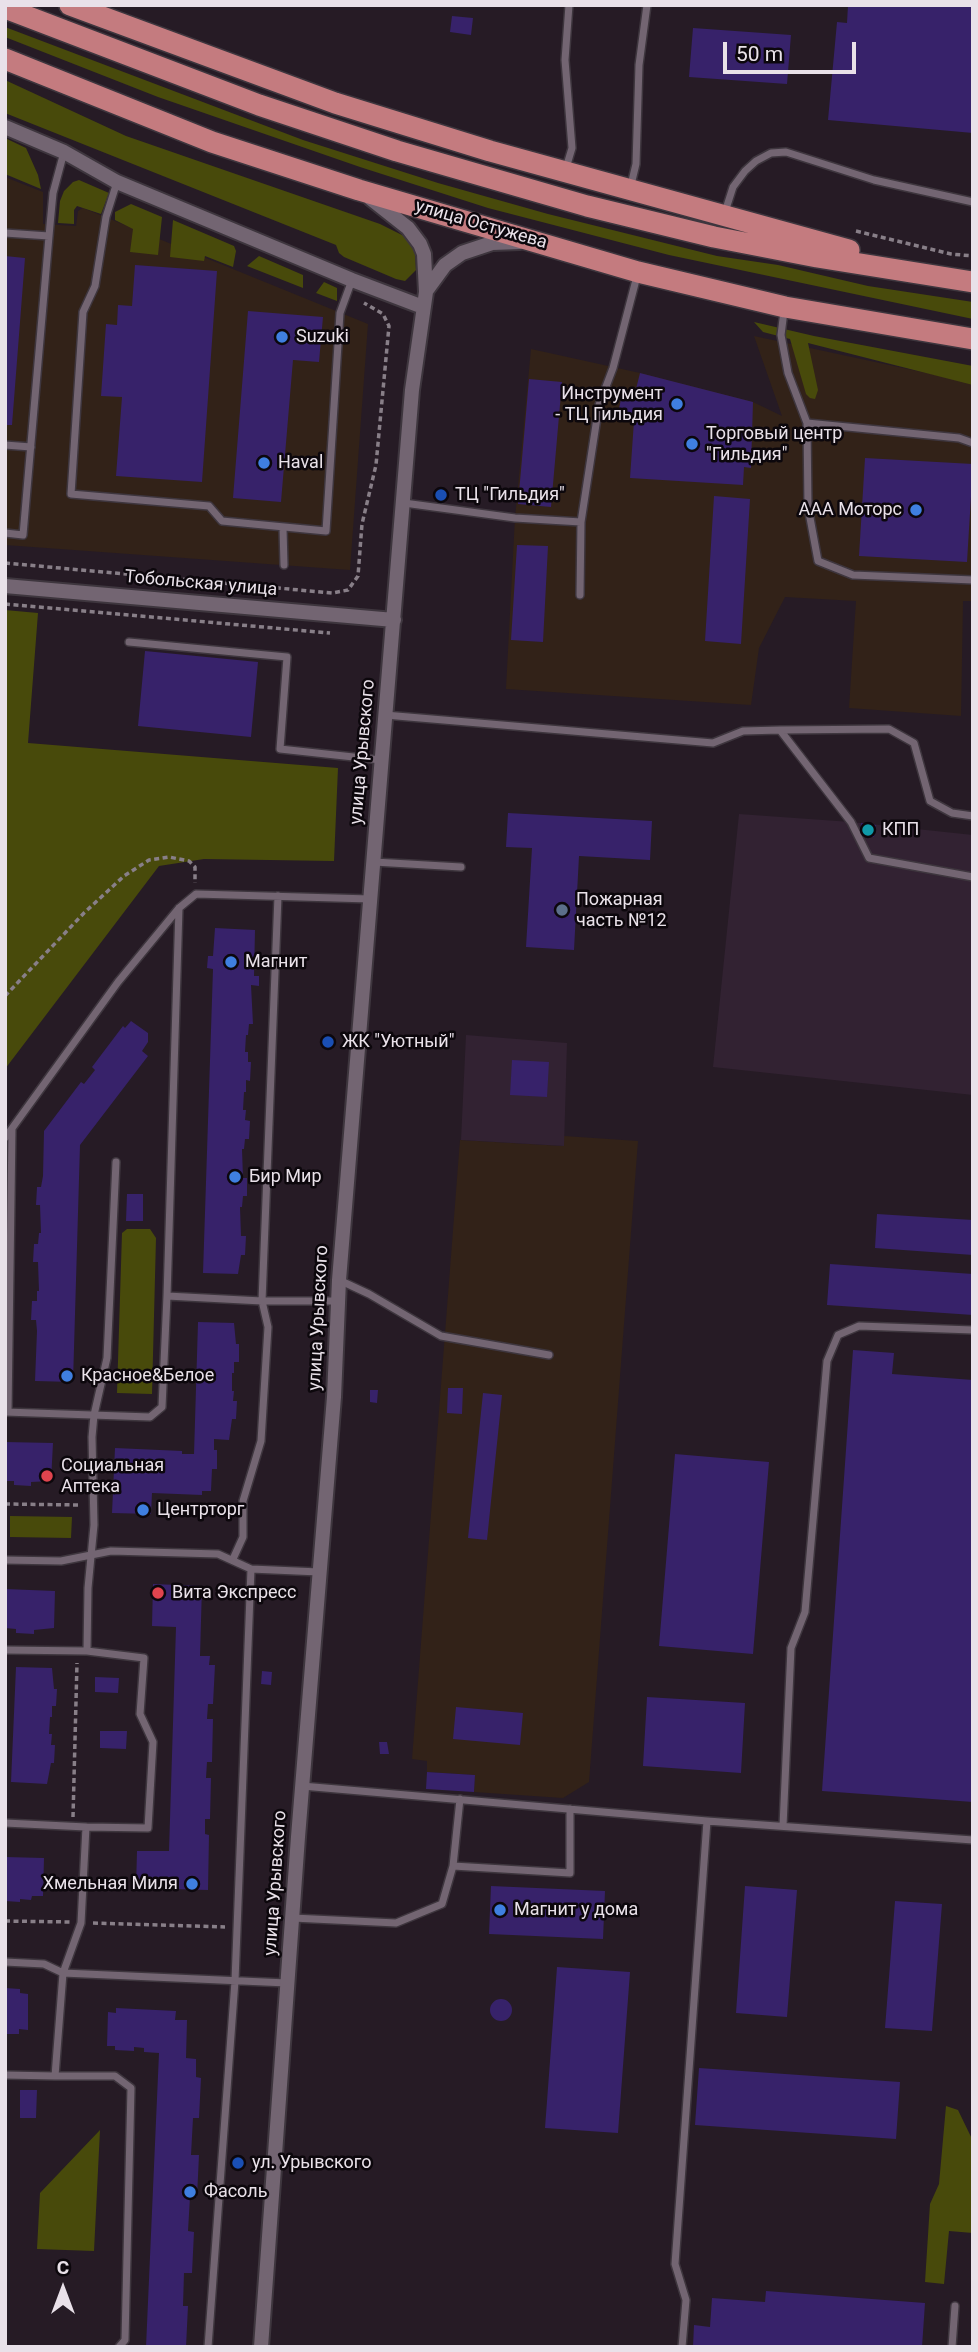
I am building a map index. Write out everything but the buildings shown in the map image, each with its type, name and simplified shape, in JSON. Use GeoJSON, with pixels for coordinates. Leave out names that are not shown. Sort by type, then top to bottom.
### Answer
{"type":"FeatureCollection","features":[{"type":"Feature","properties":{"kind":"main road"},"geometry":{"type":"LineString","coordinates":[[70,5],[102,11],[335,103],[565,172],[970,281]]}},
{"type":"Feature","properties":{"kind":"main road"},"geometry":{"type":"LineString","coordinates":[[5,8],[259,105],[397,151],[587,206],[817,257],[970,281]]}},
{"type":"Feature","properties":{"kind":"main road","name":"улица Остужева"},"geometry":{"type":"LineString","coordinates":[[5,59],[212,142],[359,190],[638,272],[785,307],[973,339]]}},
{"type":"Feature","properties":{"kind":"street"},"geometry":{"type":"LineString","coordinates":[[5,127],[64,152],[117,182],[350,287],[425,299],[445,265],[462,253],[492,243],[539,242]]}},
{"type":"Feature","properties":{"kind":"street","name":"улица Урывского"},"geometry":{"type":"LineString","coordinates":[[261,2347],[302,1786],[334,1397],[339,1280],[412,390],[425,299],[424,254],[415,236],[398,219],[359,190]]}},
{"type":"Feature","properties":{"kind":"street","name":"Тобольская улица"},"geometry":{"type":"LineString","coordinates":[[5,586],[394,620]]}},
{"type":"Feature","properties":{"kind":"lane"},"geometry":{"type":"LineString","coordinates":[[565,172],[572,148],[565,60],[569,5]]}},
{"type":"Feature","properties":{"kind":"lane"},"geometry":{"type":"LineString","coordinates":[[629,189],[636,164],[639,65],[647,5]]}},
{"type":"Feature","properties":{"kind":"lane"},"geometry":{"type":"LineString","coordinates":[[5,533],[23,534],[48,236],[53,193],[64,152]]}},
{"type":"Feature","properties":{"kind":"lane"},"geometry":{"type":"LineString","coordinates":[[723,216],[733,187],[744,171],[764,157],[786,152],[874,180],[973,202]]}},
{"type":"Feature","properties":{"kind":"lane"},"geometry":{"type":"LineString","coordinates":[[117,182],[106,218],[95,286],[83,313],[71,494],[209,506],[222,522],[326,531],[340,313],[350,287]]}},
{"type":"Feature","properties":{"kind":"lane"},"geometry":{"type":"LineString","coordinates":[[5,233],[48,236]]}},
{"type":"Feature","properties":{"kind":"lane"},"geometry":{"type":"LineString","coordinates":[[580,595],[581,522],[599,405],[613,368],[638,272]]}},
{"type":"Feature","properties":{"kind":"lane"},"geometry":{"type":"LineString","coordinates":[[785,307],[781,335],[788,373],[807,423],[808,507],[818,561],[853,575],[973,580]]}},
{"type":"Feature","properties":{"kind":"lane"},"geometry":{"type":"LineString","coordinates":[[807,423],[959,438],[973,443]]}},
{"type":"Feature","properties":{"kind":"lane"},"geometry":{"type":"LineString","coordinates":[[5,445],[30,447]]}},
{"type":"Feature","properties":{"kind":"lane"},"geometry":{"type":"LineString","coordinates":[[404,503],[515,518],[581,522]]}},
{"type":"Feature","properties":{"kind":"lane"},"geometry":{"type":"LineString","coordinates":[[283,528],[284,565]]}},
{"type":"Feature","properties":{"kind":"lane"},"geometry":{"type":"LineString","coordinates":[[129,642],[287,657],[280,749],[382,760]]}},
{"type":"Feature","properties":{"kind":"lane"},"geometry":{"type":"LineString","coordinates":[[385,715],[713,743],[743,731],[889,729],[914,743],[930,801],[952,813],[973,816]]}},
{"type":"Feature","properties":{"kind":"lane"},"geometry":{"type":"LineString","coordinates":[[780,730],[851,822],[870,858],[973,877]]}},
{"type":"Feature","properties":{"kind":"lane"},"geometry":{"type":"LineString","coordinates":[[374,862],[461,867]]}},
{"type":"Feature","properties":{"kind":"lane"},"geometry":{"type":"LineString","coordinates":[[5,1138],[118,982],[178,908],[196,894],[371,899]]}},
{"type":"Feature","properties":{"kind":"lane"},"geometry":{"type":"LineString","coordinates":[[233,1559],[243,1537],[243,1501],[261,1441],[268,1327],[261,1301],[278,896]]}},
{"type":"Feature","properties":{"kind":"lane"},"geometry":{"type":"LineString","coordinates":[[12,1128],[6,1412],[150,1417],[162,1407],[178,908]]}},
{"type":"Feature","properties":{"kind":"lane"},"geometry":{"type":"LineString","coordinates":[[87,1651],[88,1588],[93,1553],[92,1437],[94,1415],[107,1358],[116,1162]]}},
{"type":"Feature","properties":{"kind":"lane"},"geometry":{"type":"LineString","coordinates":[[339,1280],[369,1294],[441,1336],[549,1355]]}},
{"type":"Feature","properties":{"kind":"lane"},"geometry":{"type":"LineString","coordinates":[[167,1296],[261,1301],[338,1301]]}},
{"type":"Feature","properties":{"kind":"lane"},"geometry":{"type":"LineString","coordinates":[[783,1826],[791,1648],[805,1612],[827,1360],[838,1335],[859,1326],[973,1330]]}},
{"type":"Feature","properties":{"kind":"lane"},"geometry":{"type":"LineString","coordinates":[[5,1560],[61,1561],[111,1551],[218,1555],[233,1559],[251,1569],[320,1573]]}},
{"type":"Feature","properties":{"kind":"lane"},"geometry":{"type":"LineString","coordinates":[[208,2347],[235,1981],[251,1569]]}},
{"type":"Feature","properties":{"kind":"lane"},"geometry":{"type":"LineString","coordinates":[[5,1650],[87,1651],[144,1658],[140,1714],[153,1742],[148,1828],[5,1823]]}},
{"type":"Feature","properties":{"kind":"lane"},"geometry":{"type":"LineString","coordinates":[[302,1786],[707,1822],[973,1840]]}},
{"type":"Feature","properties":{"kind":"lane"},"geometry":{"type":"LineString","coordinates":[[293,1918],[396,1923],[442,1904],[453,1866],[460,1799]]}},
{"type":"Feature","properties":{"kind":"lane"},"geometry":{"type":"LineString","coordinates":[[453,1866],[570,1873],[570,1809]]}},
{"type":"Feature","properties":{"kind":"lane"},"geometry":{"type":"LineString","coordinates":[[682,2347],[686,2300],[675,2264],[707,1822]]}},
{"type":"Feature","properties":{"kind":"lane"},"geometry":{"type":"LineString","coordinates":[[55,2076],[64,1973],[80,1923],[86,1826]]}},
{"type":"Feature","properties":{"kind":"lane"},"geometry":{"type":"LineString","coordinates":[[5,1962],[44,1964],[64,1973],[288,1983]]}},
{"type":"Feature","properties":{"kind":"lane"},"geometry":{"type":"LineString","coordinates":[[5,2075],[115,2076],[131,2088],[125,2340],[119,2347]]}},
{"type":"Feature","properties":{"kind":"lane"},"geometry":{"type":"LineString","coordinates":[[952,2347],[956,2306]]}},
{"type":"Feature","properties":{"kind":"path"},"geometry":{"type":"LineString","coordinates":[[846,229],[951,254],[973,256]]}},
{"type":"Feature","properties":{"kind":"path"},"geometry":{"type":"LineString","coordinates":[[5,563],[332,593],[348,590],[358,576],[362,524],[376,465],[389,326],[383,314],[350,287]]}},
{"type":"Feature","properties":{"kind":"path"},"geometry":{"type":"LineString","coordinates":[[5,604],[330,633]]}},
{"type":"Feature","properties":{"kind":"path"},"geometry":{"type":"LineString","coordinates":[[5,996],[84,913],[124,876],[149,860],[169,857],[189,861],[195,867],[196,894]]}},
{"type":"Feature","properties":{"kind":"path"},"geometry":{"type":"LineString","coordinates":[[5,1504],[93,1505]]}},
{"type":"Feature","properties":{"kind":"path"},"geometry":{"type":"LineString","coordinates":[[73,1826],[78,1651]]}},
{"type":"Feature","properties":{"kind":"path"},"geometry":{"type":"LineString","coordinates":[[5,1921],[237,1927]]}},
{"type":"Feature","properties":{"kind":"shaded area"},"geometry":{"type":"Polygon","coordinates":[[[5,27],[303,140],[438,183],[548,214],[717,256],[778,265],[868,286],[973,302],[973,319],[669,255],[488,208],[158,97],[5,37],[5,27]]]}},
{"type":"Feature","properties":{"kind":"shaded area"},"geometry":{"type":"Polygon","coordinates":[[[5,80],[126,136],[380,224],[404,236],[412,244],[416,270],[405,281],[396,279],[344,257],[336,245],[5,113],[5,80]]]}},
{"type":"Feature","properties":{"kind":"shaded area"},"geometry":{"type":"Polygon","coordinates":[[[5,138],[26,148],[41,189],[5,174],[5,138]]]}},
{"type":"Feature","properties":{"kind":"shaded area"},"geometry":{"type":"Polygon","coordinates":[[[5,177],[43,192],[43,224],[76,226],[78,211],[83,208],[368,324],[350,570],[5,545],[5,177]]]}},
{"type":"Feature","properties":{"kind":"shaded area"},"geometry":{"type":"Polygon","coordinates":[[[79,180],[109,193],[101,214],[77,206],[74,210],[74,224],[58,223],[64,191],[79,180]]]}},
{"type":"Feature","properties":{"kind":"shaded area"},"geometry":{"type":"Polygon","coordinates":[[[131,204],[162,217],[158,255],[130,252],[133,229],[115,220],[115,212],[131,204]]]}},
{"type":"Feature","properties":{"kind":"shaded area"},"geometry":{"type":"Polygon","coordinates":[[[173,220],[234,246],[236,251],[233,267],[205,256],[204,261],[170,257],[173,220]]]}},
{"type":"Feature","properties":{"kind":"shaded area"},"geometry":{"type":"Polygon","coordinates":[[[259,256],[303,275],[303,288],[247,266],[259,256]]]}},
{"type":"Feature","properties":{"kind":"shaded area"},"geometry":{"type":"Polygon","coordinates":[[[324,282],[337,288],[337,301],[316,293],[324,282]]]}},
{"type":"Feature","properties":{"kind":"shaded area"},"geometry":{"type":"Polygon","coordinates":[[[754,322],[973,366],[973,385],[808,343],[818,390],[815,399],[810,398],[806,394],[790,339],[763,332],[754,322]]]}},
{"type":"Feature","properties":{"kind":"shaded area"},"geometry":{"type":"Polygon","coordinates":[[[754,336],[973,383],[973,601],[963,601],[961,716],[849,708],[856,601],[785,597],[759,648],[751,705],[506,689],[515,518],[531,349],[753,402],[782,416],[754,336]]]}},
{"type":"Feature","properties":{"kind":"shaded area"},"geometry":{"type":"Polygon","coordinates":[[[5,610],[38,613],[28,743],[338,768],[334,861],[204,859],[159,866],[5,1069],[5,610]]]}},
{"type":"Feature","properties":{"kind":"shaded area"},"geometry":{"type":"Polygon","coordinates":[[[739,814],[973,835],[973,1095],[713,1067],[739,814]]]}},
{"type":"Feature","properties":{"kind":"shaded area"},"geometry":{"type":"Polygon","coordinates":[[[466,1035],[567,1043],[564,1146],[461,1140],[466,1035]]]}},
{"type":"Feature","properties":{"kind":"shaded area"},"geometry":{"type":"Polygon","coordinates":[[[564,1136],[638,1141],[589,1782],[563,1798],[474,1792],[475,1775],[427,1772],[427,1761],[412,1759],[460,1140],[563,1146],[564,1136]]]}},
{"type":"Feature","properties":{"kind":"shaded area"},"geometry":{"type":"Polygon","coordinates":[[[127,1229],[150,1229],[156,1238],[152,1394],[117,1393],[122,1233],[127,1229]]]}},
{"type":"Feature","properties":{"kind":"shaded area"},"geometry":{"type":"Polygon","coordinates":[[[10,1516],[72,1517],[71,1538],[10,1537],[10,1516]]]}},
{"type":"Feature","properties":{"kind":"shaded area"},"geometry":{"type":"Polygon","coordinates":[[[946,2106],[958,2110],[973,2141],[973,2233],[949,2231],[944,2284],[925,2282],[930,2204],[939,2184],[946,2106]]]}},
{"type":"Feature","properties":{"kind":"shaded area"},"geometry":{"type":"Polygon","coordinates":[[[100,2130],[94,2251],[37,2249],[40,2193],[100,2130]]]}},
{"type":"Feature","properties":{"kind":"place","name":"Suzuki"},"geometry":{"type":"Point","coordinates":[282,337]}},
{"type":"Feature","properties":{"kind":"place","name":"Инструмент - ТЦ Гильдия"},"geometry":{"type":"Point","coordinates":[677,404]}},
{"type":"Feature","properties":{"kind":"place","name":"Торговый центр \"Гильдия\""},"geometry":{"type":"Point","coordinates":[692,444]}},
{"type":"Feature","properties":{"kind":"place","name":"Haval"},"geometry":{"type":"Point","coordinates":[264,463]}},
{"type":"Feature","properties":{"kind":"place","name":"ТЦ \"Гильдия\""},"geometry":{"type":"Point","coordinates":[441,495]}},
{"type":"Feature","properties":{"kind":"place","name":"ААА Моторс"},"geometry":{"type":"Point","coordinates":[916,510]}},
{"type":"Feature","properties":{"kind":"place","name":"КПП"},"geometry":{"type":"Point","coordinates":[868,830]}},
{"type":"Feature","properties":{"kind":"place","name":"Пожарная часть №12"},"geometry":{"type":"Point","coordinates":[562,910]}},
{"type":"Feature","properties":{"kind":"place","name":"Магнит"},"geometry":{"type":"Point","coordinates":[231,962]}},
{"type":"Feature","properties":{"kind":"place","name":"ЖК \"Уютный\""},"geometry":{"type":"Point","coordinates":[328,1042]}},
{"type":"Feature","properties":{"kind":"place","name":"Бир Мир"},"geometry":{"type":"Point","coordinates":[235,1177]}},
{"type":"Feature","properties":{"kind":"place","name":"Красное&Белое"},"geometry":{"type":"Point","coordinates":[67,1376]}},
{"type":"Feature","properties":{"kind":"place","name":"Социальная Аптека"},"geometry":{"type":"Point","coordinates":[47,1476]}},
{"type":"Feature","properties":{"kind":"place","name":"Центрторг"},"geometry":{"type":"Point","coordinates":[143,1510]}},
{"type":"Feature","properties":{"kind":"place","name":"Вита Экспресс"},"geometry":{"type":"Point","coordinates":[158,1593]}},
{"type":"Feature","properties":{"kind":"place","name":"Хмельная Миля"},"geometry":{"type":"Point","coordinates":[192,1884]}},
{"type":"Feature","properties":{"kind":"place","name":"Магнит у дома"},"geometry":{"type":"Point","coordinates":[500,1910]}},
{"type":"Feature","properties":{"kind":"place","name":"ул. Урывского"},"geometry":{"type":"Point","coordinates":[238,2163]}},
{"type":"Feature","properties":{"kind":"place","name":"Фасоль"},"geometry":{"type":"Point","coordinates":[190,2192]}}]}
